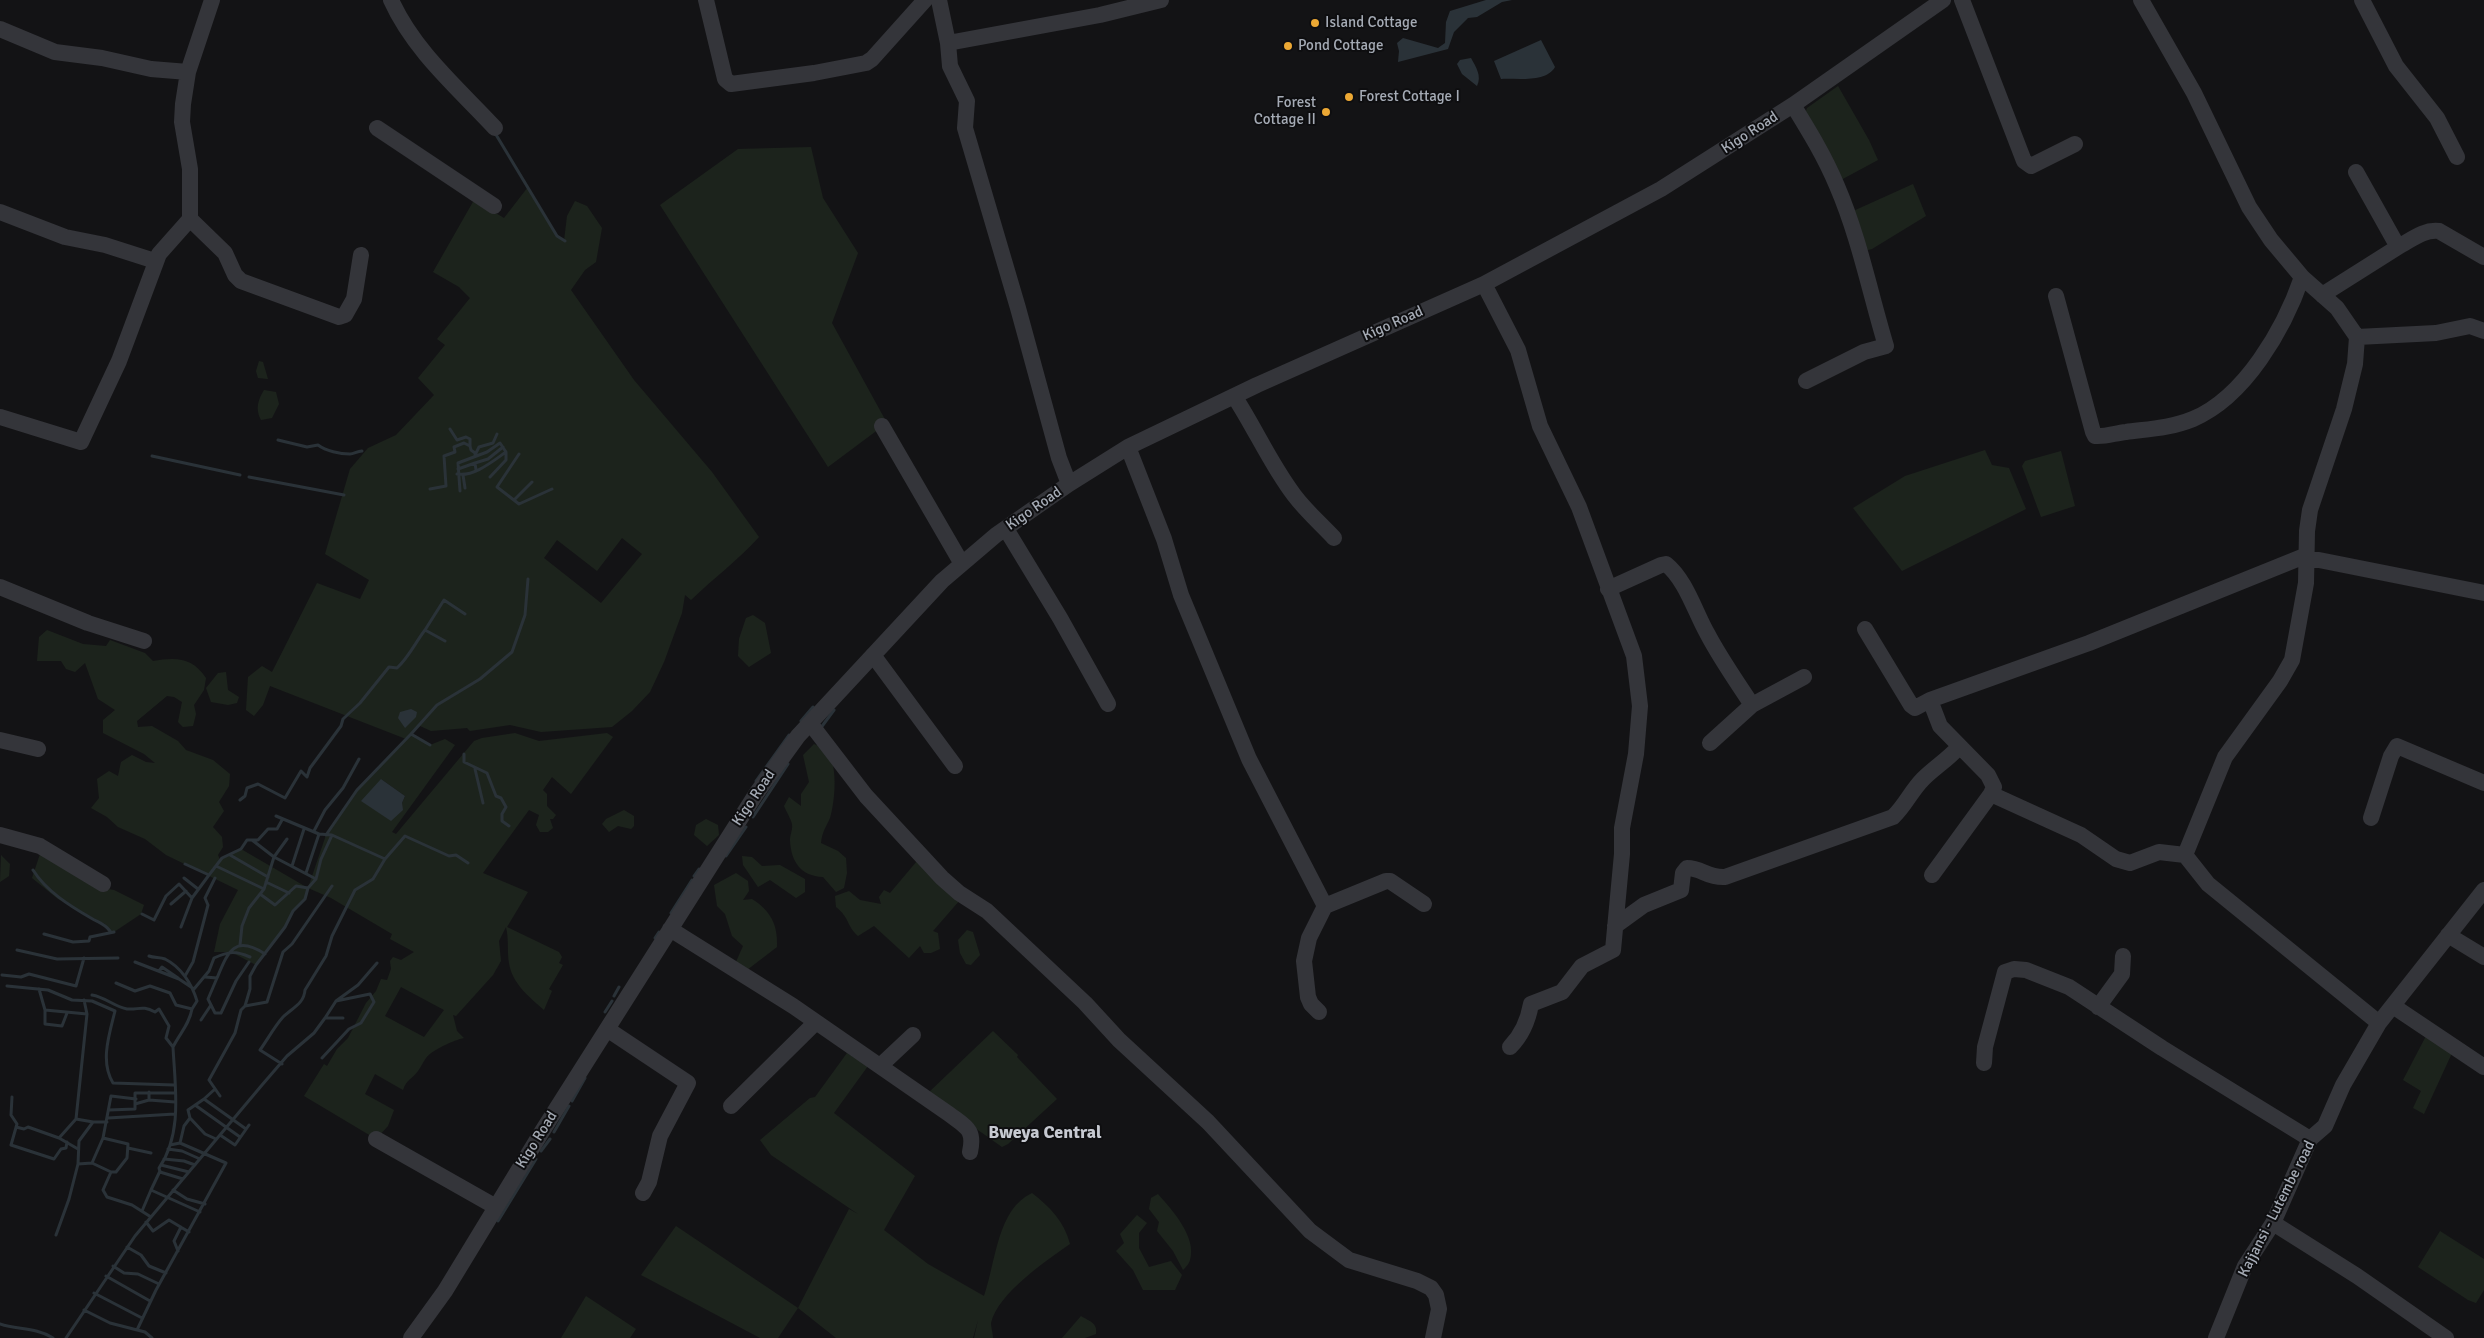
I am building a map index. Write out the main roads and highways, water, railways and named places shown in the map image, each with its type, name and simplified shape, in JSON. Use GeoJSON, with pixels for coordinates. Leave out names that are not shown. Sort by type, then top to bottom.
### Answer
{"type":"FeatureCollection","features":[{"type":"Feature","properties":{"kind":"waterway"},"geometry":{"type":"LineString","coordinates":[[495,133],[557,236],[565,241]]}},
{"type":"Feature","properties":{"kind":"waterway"},"geometry":{"type":"LineString","coordinates":[[450,429],[457,440],[466,437],[470,439],[470,446]]}},
{"type":"Feature","properties":{"kind":"waterway"},"geometry":{"type":"LineString","coordinates":[[475,455],[479,447],[493,443],[497,434]]}},
{"type":"Feature","properties":{"kind":"waterway"},"geometry":{"type":"LineString","coordinates":[[278,440],[307,447],[318,445],[342,453],[351,454],[362,451]]}},
{"type":"Feature","properties":{"kind":"waterway"},"geometry":{"type":"LineString","coordinates":[[430,489],[446,486],[444,456],[455,452],[454,447],[464,443],[470,446],[471,450],[475,453]]}},
{"type":"Feature","properties":{"kind":"waterway"},"geometry":{"type":"LineString","coordinates":[[457,474],[463,474],[470,473],[477,471],[506,452],[500,443],[487,452],[458,463],[460,491]]}},
{"type":"Feature","properties":{"kind":"waterway"},"geometry":{"type":"LineString","coordinates":[[476,470],[475,463],[488,459],[503,447]]}},
{"type":"Feature","properties":{"kind":"waterway"},"geometry":{"type":"LineString","coordinates":[[490,477],[506,460],[506,452]]}},
{"type":"Feature","properties":{"kind":"waterway"},"geometry":{"type":"LineString","coordinates":[[519,454],[497,487],[519,504],[552,489]]}},
{"type":"Feature","properties":{"kind":"waterway"},"geometry":{"type":"LineString","coordinates":[[152,456],[240,475]]}},
{"type":"Feature","properties":{"kind":"waterway"},"geometry":{"type":"LineString","coordinates":[[458,469],[475,463]]}},
{"type":"Feature","properties":{"kind":"waterway"},"geometry":{"type":"LineString","coordinates":[[463,475],[465,488]]}},
{"type":"Feature","properties":{"kind":"waterway"},"geometry":{"type":"LineString","coordinates":[[249,477],[344,495]]}},
{"type":"Feature","properties":{"kind":"waterway"},"geometry":{"type":"LineString","coordinates":[[514,500],[532,482]]}},
{"type":"Feature","properties":{"kind":"waterway"},"geometry":{"type":"LineString","coordinates":[[411,734],[437,705],[480,679],[512,652],[525,615],[528,579]]}},
{"type":"Feature","properties":{"kind":"waterway"},"geometry":{"type":"LineString","coordinates":[[425,630],[444,600],[465,614]]}},
{"type":"Feature","properties":{"kind":"waterway"},"geometry":{"type":"LineString","coordinates":[[240,800],[245,796],[247,788],[258,784],[285,798],[301,771],[307,777],[310,768],[341,726],[343,719],[360,703],[389,667],[397,668],[401,664],[425,630],[445,641]]}},
{"type":"Feature","properties":{"kind":"waterway"},"geometry":{"type":"LineString","coordinates":[[801,721],[813,707]]}},
{"type":"Feature","properties":{"kind":"waterway"},"geometry":{"type":"LineString","coordinates":[[820,729],[834,710]]}},
{"type":"Feature","properties":{"kind":"waterway"},"geometry":{"type":"LineString","coordinates":[[326,835],[357,790],[411,734],[430,745]]}},
{"type":"Feature","properties":{"kind":"waterway"},"geometry":{"type":"LineString","coordinates":[[756,781],[789,735]]}},
{"type":"Feature","properties":{"kind":"waterway"},"geometry":{"type":"LineString","coordinates":[[464,754],[464,762],[487,773],[496,796],[501,798],[506,807],[502,814],[502,821],[509,826]]}},
{"type":"Feature","properties":{"kind":"waterway"},"geometry":{"type":"LineString","coordinates":[[314,831],[325,810],[343,788],[359,759]]}},
{"type":"Feature","properties":{"kind":"waterway"},"geometry":{"type":"LineString","coordinates":[[753,817],[788,764]]}},
{"type":"Feature","properties":{"kind":"waterway"},"geometry":{"type":"LineString","coordinates":[[475,769],[483,803]]}},
{"type":"Feature","properties":{"kind":"waterway"},"geometry":{"type":"LineString","coordinates":[[276,816],[319,834],[332,835],[385,859]]}},
{"type":"Feature","properties":{"kind":"waterway"},"geometry":{"type":"LineString","coordinates":[[209,875],[222,858],[241,849],[247,840],[258,840],[268,829],[277,829],[282,820]]}},
{"type":"Feature","properties":{"kind":"waterway"},"geometry":{"type":"LineString","coordinates":[[726,856],[746,827]]}},
{"type":"Feature","properties":{"kind":"waterway"},"geometry":{"type":"LineString","coordinates":[[292,866],[304,829]]}},
{"type":"Feature","properties":{"kind":"waterway"},"geometry":{"type":"LineString","coordinates":[[306,873],[319,834]]}},
{"type":"Feature","properties":{"kind":"waterway"},"geometry":{"type":"LineString","coordinates":[[316,879],[321,859],[332,835]]}},
{"type":"Feature","properties":{"kind":"waterway"},"geometry":{"type":"LineString","coordinates":[[282,1064],[260,1050],[280,1021],[302,999],[305,990],[326,956],[332,936],[355,890],[373,879],[385,859],[405,836],[449,856],[456,855],[468,863]]}},
{"type":"Feature","properties":{"kind":"waterway"},"geometry":{"type":"LineString","coordinates":[[240,945],[242,926],[249,908],[264,889],[274,857],[287,839]]}},
{"type":"Feature","properties":{"kind":"waterway"},"geometry":{"type":"LineString","coordinates":[[245,1006],[250,989],[250,976],[256,965],[285,927],[293,911],[305,899],[308,888],[316,879],[274,857],[252,840]]}},
{"type":"Feature","properties":{"kind":"waterway"},"geometry":{"type":"LineString","coordinates":[[230,855],[268,877]]}},
{"type":"Feature","properties":{"kind":"waterway"},"geometry":{"type":"LineString","coordinates":[[185,864],[209,875],[192,898]]}},
{"type":"Feature","properties":{"kind":"waterway"},"geometry":{"type":"LineString","coordinates":[[216,866],[264,889]]}},
{"type":"Feature","properties":{"kind":"waterway"},"geometry":{"type":"LineString","coordinates":[[694,876],[699,869]]}},
{"type":"Feature","properties":{"kind":"waterway"},"geometry":{"type":"LineString","coordinates":[[33,870],[38,878],[59,897],[110,931]]}},
{"type":"Feature","properties":{"kind":"waterway"},"geometry":{"type":"LineString","coordinates":[[184,878],[198,889]]}},
{"type":"Feature","properties":{"kind":"waterway"},"geometry":{"type":"LineString","coordinates":[[185,976],[193,962],[208,905],[205,898],[215,878]]}},
{"type":"Feature","properties":{"kind":"waterway"},"geometry":{"type":"LineString","coordinates":[[671,913],[692,880]]}},
{"type":"Feature","properties":{"kind":"waterway"},"geometry":{"type":"LineString","coordinates":[[266,882],[289,893]]}},
{"type":"Feature","properties":{"kind":"waterway"},"geometry":{"type":"LineString","coordinates":[[142,914],[154,920],[166,896],[179,884],[192,898],[181,927]]}},
{"type":"Feature","properties":{"kind":"waterway"},"geometry":{"type":"LineString","coordinates":[[260,894],[275,905],[296,886],[308,888]]}},
{"type":"Feature","properties":{"kind":"waterway"},"geometry":{"type":"LineString","coordinates":[[220,1096],[209,1080],[235,1033],[241,1010],[245,1006],[267,1002],[283,952],[292,944],[332,886]]}},
{"type":"Feature","properties":{"kind":"waterway"},"geometry":{"type":"LineString","coordinates":[[171,904],[186,891]]}},
{"type":"Feature","properties":{"kind":"waterway"},"geometry":{"type":"LineString","coordinates":[[44,934],[73,942],[89,941],[90,937],[114,932]]}},
{"type":"Feature","properties":{"kind":"waterway"},"geometry":{"type":"LineString","coordinates":[[655,938],[659,932]]}},
{"type":"Feature","properties":{"kind":"waterway"},"geometry":{"type":"LineString","coordinates":[[205,977],[217,978],[229,954],[239,946],[254,948],[265,954]]}},
{"type":"Feature","properties":{"kind":"waterway"},"geometry":{"type":"LineString","coordinates":[[17,950],[57,959],[118,958]]}},
{"type":"Feature","properties":{"kind":"waterway"},"geometry":{"type":"LineString","coordinates":[[135,962],[179,979],[194,989],[209,971],[214,958],[232,953],[250,957]]}},
{"type":"Feature","properties":{"kind":"waterway"},"geometry":{"type":"LineString","coordinates":[[116,983],[135,991],[150,986],[170,993],[176,1005],[192,1009],[197,1001],[189,982],[181,971],[165,959],[149,956]]}},
{"type":"Feature","properties":{"kind":"waterway"},"geometry":{"type":"LineString","coordinates":[[2,975],[21,977],[29,974],[76,986],[84,958]]}},
{"type":"Feature","properties":{"kind":"waterway"},"geometry":{"type":"LineString","coordinates":[[217,978],[208,999],[215,1013],[221,1013],[236,981],[249,962]]}},
{"type":"Feature","properties":{"kind":"waterway"},"geometry":{"type":"LineString","coordinates":[[325,1018],[336,1001],[358,985],[377,963]]}},
{"type":"Feature","properties":{"kind":"waterway"},"geometry":{"type":"LineString","coordinates":[[159,971],[162,967],[178,978]]}},
{"type":"Feature","properties":{"kind":"waterway"},"geometry":{"type":"LineString","coordinates":[[7,986],[48,990],[72,1000],[92,1001],[115,1011],[106,1057],[109,1075],[113,1083],[174,1085]]}},
{"type":"Feature","properties":{"kind":"waterway"},"geometry":{"type":"LineString","coordinates":[[614,996],[619,987]]}},
{"type":"Feature","properties":{"kind":"waterway"},"geometry":{"type":"LineString","coordinates":[[39,989],[45,1010],[45,1024],[62,1026],[67,1013]]}},
{"type":"Feature","properties":{"kind":"waterway"},"geometry":{"type":"LineString","coordinates":[[322,1058],[349,1029],[361,1023],[374,1002],[370,994],[336,1001]]}},
{"type":"Feature","properties":{"kind":"waterway"},"geometry":{"type":"LineString","coordinates":[[92,995],[127,1009],[144,1008],[155,1012],[159,1009],[169,1026],[166,1038],[173,1047],[176,1094],[175,1125],[167,1154],[159,1168],[160,1172],[183,1179]]}},
{"type":"Feature","properties":{"kind":"waterway"},"geometry":{"type":"LineString","coordinates":[[45,1010],[87,1014],[84,1000]]}},
{"type":"Feature","properties":{"kind":"waterway"},"geometry":{"type":"LineString","coordinates":[[605,1012],[612,1001]]}},
{"type":"Feature","properties":{"kind":"waterway"},"geometry":{"type":"LineString","coordinates":[[201,1020],[211,1005]]}},
{"type":"Feature","properties":{"kind":"waterway"},"geometry":{"type":"LineString","coordinates":[[173,1047],[187,1024],[192,1009]]}},
{"type":"Feature","properties":{"kind":"waterway"},"geometry":{"type":"LineString","coordinates":[[76,1119],[87,1014]]}},
{"type":"Feature","properties":{"kind":"waterway"},"geometry":{"type":"LineString","coordinates":[[66,1338],[135,1236],[287,1056],[314,1033],[325,1018],[343,1018]]}},
{"type":"Feature","properties":{"kind":"waterway"},"geometry":{"type":"LineString","coordinates":[[572,1101],[585,1078]]}},
{"type":"Feature","properties":{"kind":"waterway"},"geometry":{"type":"LineString","coordinates":[[215,1089],[204,1099],[246,1129]]}},
{"type":"Feature","properties":{"kind":"waterway"},"geometry":{"type":"LineString","coordinates":[[135,1104],[149,1100],[149,1092]]}},
{"type":"Feature","properties":{"kind":"waterway"},"geometry":{"type":"LineString","coordinates":[[109,1110],[135,1109],[135,1093],[175,1093]]}},
{"type":"Feature","properties":{"kind":"waterway"},"geometry":{"type":"LineString","coordinates":[[92,1163],[103,1138],[111,1096],[136,1099]]}},
{"type":"Feature","properties":{"kind":"waterway"},"geometry":{"type":"LineString","coordinates":[[12,1097],[11,1115],[17,1124],[11,1145],[54,1159],[61,1149],[66,1148],[67,1142]]}},
{"type":"Feature","properties":{"kind":"waterway"},"geometry":{"type":"LineString","coordinates":[[180,1143],[184,1126],[190,1118],[188,1110],[204,1099]]}},
{"type":"Feature","properties":{"kind":"waterway"},"geometry":{"type":"LineString","coordinates":[[149,1100],[175,1102]]}},
{"type":"Feature","properties":{"kind":"waterway"},"geometry":{"type":"LineString","coordinates":[[195,1105],[240,1137]]}},
{"type":"Feature","properties":{"kind":"waterway"},"geometry":{"type":"LineString","coordinates":[[554,1132],[569,1106]]}},
{"type":"Feature","properties":{"kind":"waterway"},"geometry":{"type":"LineString","coordinates":[[108,1118],[175,1114]]}},
{"type":"Feature","properties":{"kind":"waterway"},"geometry":{"type":"LineString","coordinates":[[190,1118],[205,1134],[216,1139]]}},
{"type":"Feature","properties":{"kind":"waterway"},"geometry":{"type":"LineString","coordinates":[[78,1149],[59,1138],[76,1119],[93,1122]]}},
{"type":"Feature","properties":{"kind":"waterway"},"geometry":{"type":"LineString","coordinates":[[107,1122],[93,1122],[79,1141],[78,1164],[92,1163],[111,1172],[103,1190],[107,1197],[132,1205],[151,1217]]}},
{"type":"Feature","properties":{"kind":"waterway"},"geometry":{"type":"LineString","coordinates":[[220,1135],[235,1145],[249,1125]]}},
{"type":"Feature","properties":{"kind":"waterway"},"geometry":{"type":"LineString","coordinates":[[16,1127],[24,1129],[28,1127],[59,1138]]}},
{"type":"Feature","properties":{"kind":"waterway"},"geometry":{"type":"LineString","coordinates":[[103,1138],[128,1144],[127,1158],[116,1172],[111,1172]]}},
{"type":"Feature","properties":{"kind":"waterway"},"geometry":{"type":"LineString","coordinates":[[541,1151],[550,1139]]}},
{"type":"Feature","properties":{"kind":"waterway"},"geometry":{"type":"LineString","coordinates":[[137,1330],[156,1290],[226,1163],[180,1143],[170,1145]]}},
{"type":"Feature","properties":{"kind":"waterway"},"geometry":{"type":"LineString","coordinates":[[128,1148],[151,1153]]}},
{"type":"Feature","properties":{"kind":"waterway"},"geometry":{"type":"LineString","coordinates":[[168,1149],[182,1151],[200,1159]]}},
{"type":"Feature","properties":{"kind":"waterway"},"geometry":{"type":"LineString","coordinates":[[164,1159],[184,1161],[195,1165]]}},
{"type":"Feature","properties":{"kind":"waterway"},"geometry":{"type":"LineString","coordinates":[[498,1221],[536,1159]]}},
{"type":"Feature","properties":{"kind":"waterway"},"geometry":{"type":"LineString","coordinates":[[56,1235],[69,1199],[78,1164]]}},
{"type":"Feature","properties":{"kind":"waterway"},"geometry":{"type":"LineString","coordinates":[[161,1165],[189,1172]]}},
{"type":"Feature","properties":{"kind":"waterway"},"geometry":{"type":"LineString","coordinates":[[151,1190],[160,1171]]}},
{"type":"Feature","properties":{"kind":"waterway"},"geometry":{"type":"LineString","coordinates":[[142,1211],[151,1190],[200,1212]]}},
{"type":"Feature","properties":{"kind":"waterway"},"geometry":{"type":"LineString","coordinates":[[173,1190],[187,1199],[205,1204]]}},
{"type":"Feature","properties":{"kind":"waterway"},"geometry":{"type":"LineString","coordinates":[[146,1222],[153,1231],[169,1220],[189,1232]]}},
{"type":"Feature","properties":{"kind":"waterway"},"geometry":{"type":"LineString","coordinates":[[178,1251],[174,1241],[181,1227]]}},
{"type":"Feature","properties":{"kind":"waterway"},"geometry":{"type":"LineString","coordinates":[[127,1247],[141,1255],[149,1266],[166,1273]]}},
{"type":"Feature","properties":{"kind":"waterway"},"geometry":{"type":"LineString","coordinates":[[113,1266],[124,1273],[138,1274],[159,1284]]}},
{"type":"Feature","properties":{"kind":"waterway"},"geometry":{"type":"LineString","coordinates":[[106,1276],[150,1301]]}},
{"type":"Feature","properties":{"kind":"waterway"},"geometry":{"type":"LineString","coordinates":[[94,1293],[142,1318]]}},
{"type":"Feature","properties":{"kind":"waterway"},"geometry":{"type":"LineString","coordinates":[[84,1310],[110,1323],[145,1332],[152,1338]]}},
{"type":"Feature","properties":{"kind":"waterway"},"geometry":{"type":"LineString","coordinates":[[0,1324],[33,1330],[53,1338]]}},
{"type":"Feature","properties":{"kind":"place","name":"Island Cottage"},"geometry":{"type":"Point","coordinates":[1315,23]}},
{"type":"Feature","properties":{"kind":"place","name":"Pond Cottage"},"geometry":{"type":"Point","coordinates":[1288,46]}},
{"type":"Feature","properties":{"kind":"place","name":"Forest Cottage I"},"geometry":{"type":"Point","coordinates":[1349,97]}},
{"type":"Feature","properties":{"kind":"place","name":"Forest Cottage II"},"geometry":{"type":"Point","coordinates":[1326,112]}},
{"type":"Feature","properties":{"kind":"district","name":"Bweya Central"},"geometry":{"type":"Point","coordinates":[1045,1133]}}]}
